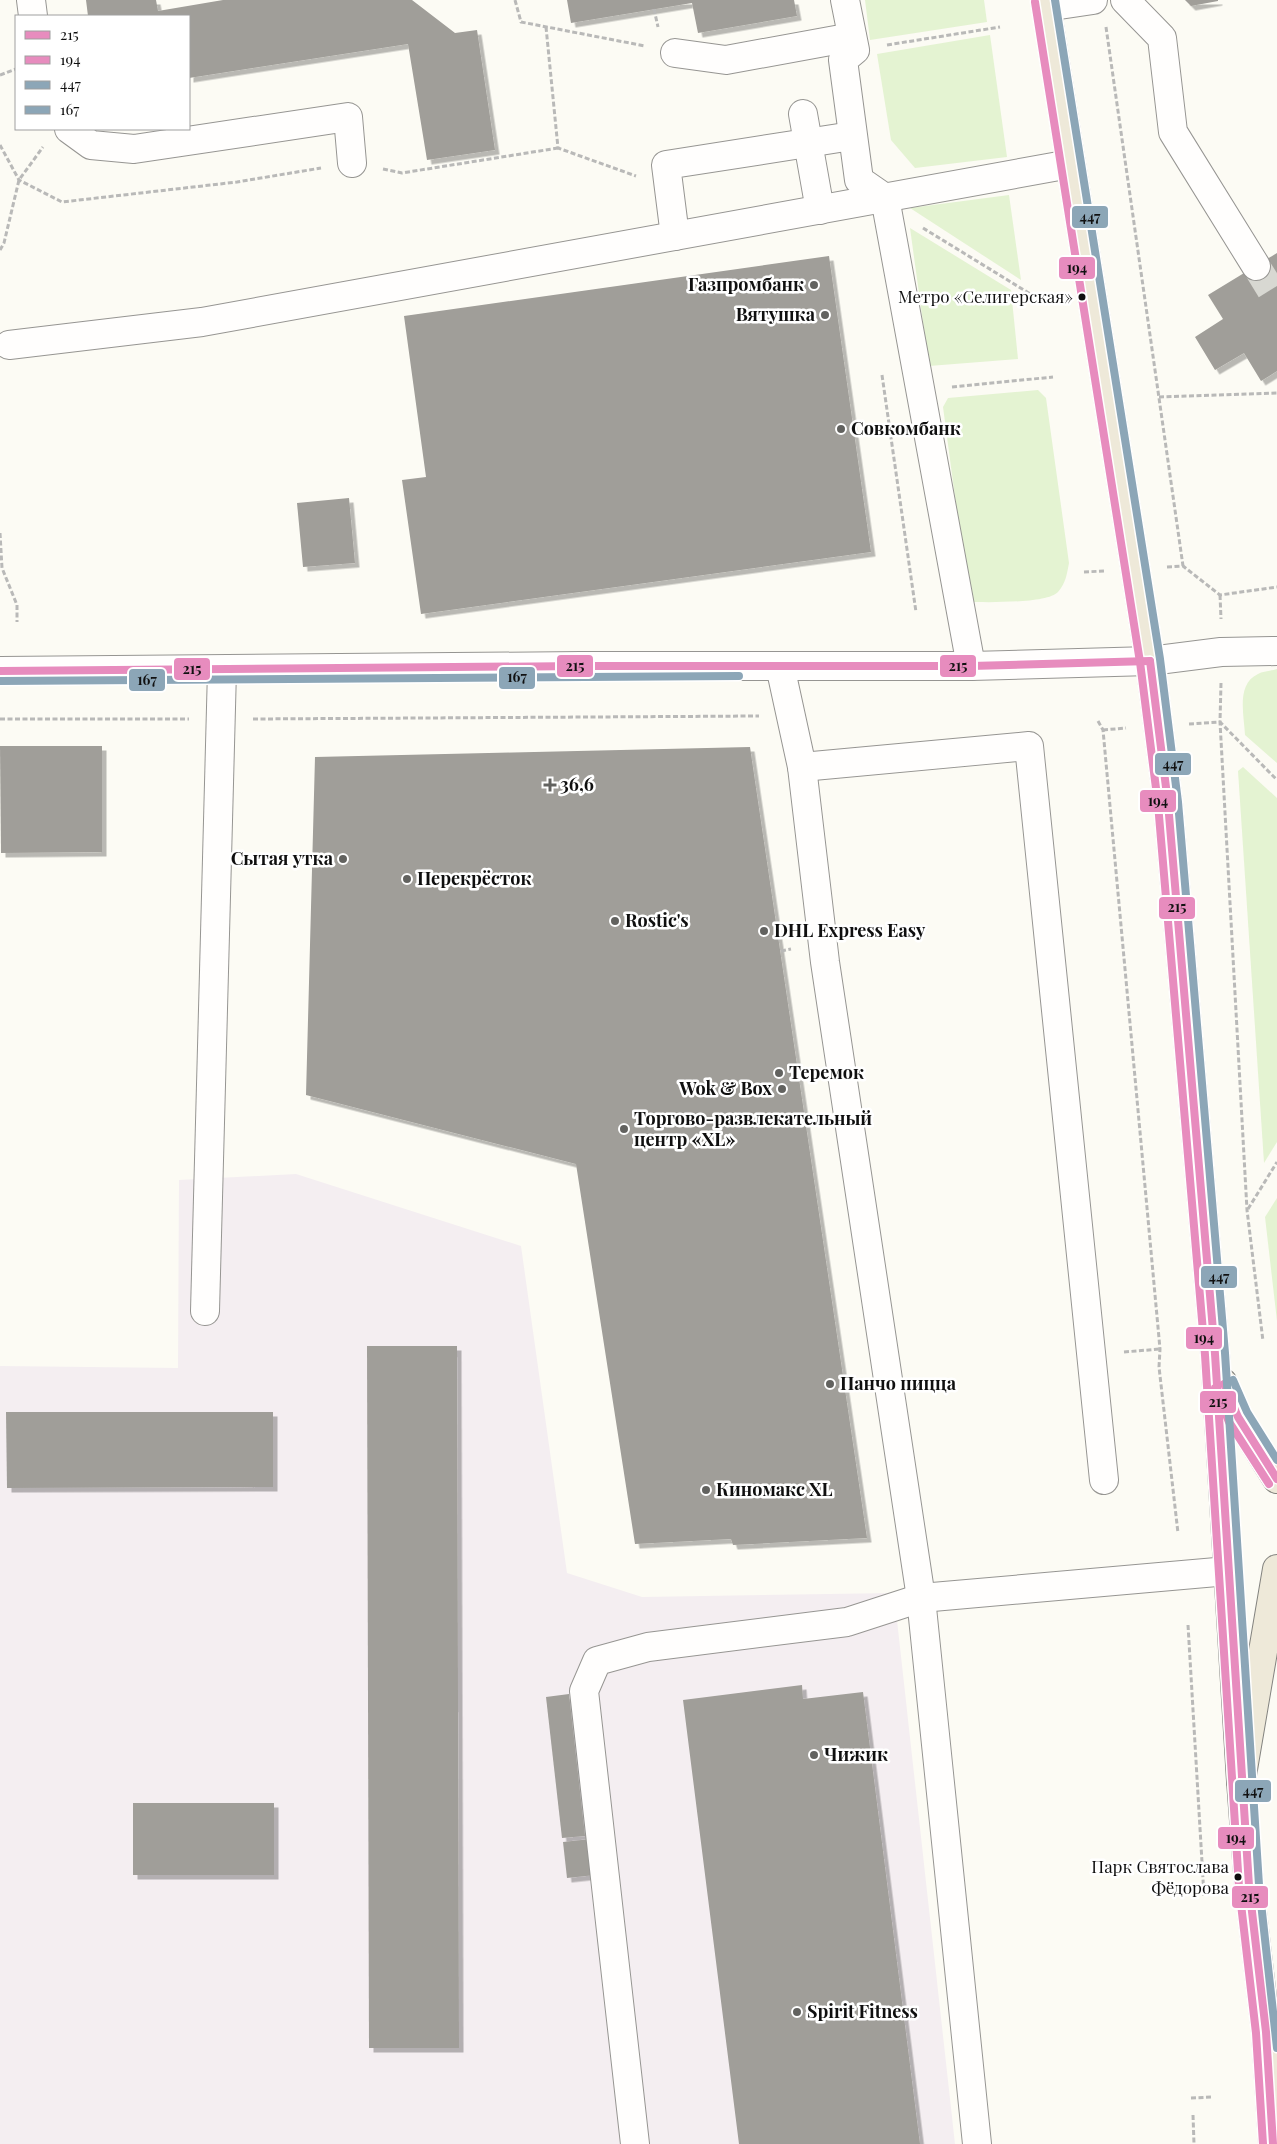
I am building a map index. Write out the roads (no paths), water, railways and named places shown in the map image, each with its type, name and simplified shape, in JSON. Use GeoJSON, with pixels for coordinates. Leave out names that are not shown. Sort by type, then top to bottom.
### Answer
{"type":"FeatureCollection","features":[{"type":"Feature","properties":{"kind":"main road"},"geometry":{"type":"LineString","coordinates":[[1046,4],[1150,661],[1168,803],[1215,1354],[1248,1886],[1266,2032],[1273,2144]]}},
{"type":"Feature","properties":{"kind":"main road"},"geometry":{"type":"LineString","coordinates":[[1215,1354],[1224,1386],[1238,1417],[1277,1479]]}},
{"type":"Feature","properties":{"kind":"main road"},"geometry":{"type":"LineString","coordinates":[[1242,1781],[1277,1569]]}},
{"type":"Feature","properties":{"kind":"main road"},"geometry":{"type":"LineString","coordinates":[[1266,2032],[1277,2064]]}},
{"type":"Feature","properties":{"kind":"street"},"geometry":{"type":"LineString","coordinates":[[31,0],[33,15]]}},
{"type":"Feature","properties":{"kind":"street"},"geometry":{"type":"LineString","coordinates":[[845,0],[854,43],[842,60],[859,180],[886,202],[971,666]]}},
{"type":"Feature","properties":{"kind":"street"},"geometry":{"type":"LineString","coordinates":[[1125,0],[1162,38],[1173,132],[1256,266]]}},
{"type":"Feature","properties":{"kind":"street"},"geometry":{"type":"LineString","coordinates":[[1046,4],[1099,10]]}},
{"type":"Feature","properties":{"kind":"street"},"geometry":{"type":"LineString","coordinates":[[674,53],[726,60],[854,43]]}},
{"type":"Feature","properties":{"kind":"street"},"geometry":{"type":"LineString","coordinates":[[803,114],[820,210]]}},
{"type":"Feature","properties":{"kind":"street"},"geometry":{"type":"LineString","coordinates":[[70,130],[91,145],[134,149],[348,117],[352,163]]}},
{"type":"Feature","properties":{"kind":"street"},"geometry":{"type":"LineString","coordinates":[[675,236],[666,165],[852,136]]}},
{"type":"Feature","properties":{"kind":"street"},"geometry":{"type":"LineString","coordinates":[[9,345],[202,322],[820,210],[886,202],[1070,164]]}},
{"type":"Feature","properties":{"kind":"street"},"geometry":{"type":"LineString","coordinates":[[0,671],[971,666],[1150,661],[1221,652],[1277,651]]}},
{"type":"Feature","properties":{"kind":"street"},"geometry":{"type":"LineString","coordinates":[[780,666],[802,766],[825,962],[921,1598],[977,2144]]}},
{"type":"Feature","properties":{"kind":"street"},"geometry":{"type":"LineString","coordinates":[[204,1311],[222,670]]}},
{"type":"Feature","properties":{"kind":"street"},"geometry":{"type":"LineString","coordinates":[[802,766],[1029,746],[1104,1480]]}},
{"type":"Feature","properties":{"kind":"street"},"geometry":{"type":"LineString","coordinates":[[635,2144],[584,1691],[598,1661],[648,1647],[847,1622],[921,1598],[1228,1571]]}},
{"type":"Feature","properties":{"kind":"tunnel"},"geometry":{"type":"LineString","coordinates":[[1256,266],[1277,300]]}},
{"type":"Feature","properties":{"kind":"place","name":"Газпромбанк"},"geometry":{"type":"Point","coordinates":[814,285]}},
{"type":"Feature","properties":{"kind":"place","name":"Метро «Селигерская»"},"geometry":{"type":"Point","coordinates":[1082,297]}},
{"type":"Feature","properties":{"kind":"place","name":"Вятушка"},"geometry":{"type":"Point","coordinates":[825,315]}},
{"type":"Feature","properties":{"kind":"place","name":"Совкомбанк"},"geometry":{"type":"Point","coordinates":[841,429]}},
{"type":"Feature","properties":{"kind":"place","name":"36,6"},"geometry":{"type":"Point","coordinates":[550,785]}},
{"type":"Feature","properties":{"kind":"place","name":"Сытая утка"},"geometry":{"type":"Point","coordinates":[343,859]}},
{"type":"Feature","properties":{"kind":"place","name":"Перекрёсток"},"geometry":{"type":"Point","coordinates":[407,879]}},
{"type":"Feature","properties":{"kind":"place","name":"Rostic's"},"geometry":{"type":"Point","coordinates":[615,921]}},
{"type":"Feature","properties":{"kind":"place","name":"DHL Express Easy"},"geometry":{"type":"Point","coordinates":[764,931]}},
{"type":"Feature","properties":{"kind":"place","name":"Теремок"},"geometry":{"type":"Point","coordinates":[779,1073]}},
{"type":"Feature","properties":{"kind":"place","name":"Wok & Box"},"geometry":{"type":"Point","coordinates":[782,1089]}},
{"type":"Feature","properties":{"kind":"place","name":"Торгово-развлекательный центр «XL»"},"geometry":{"type":"Point","coordinates":[624,1129]}},
{"type":"Feature","properties":{"kind":"place","name":"Панчо пицца"},"geometry":{"type":"Point","coordinates":[830,1384]}},
{"type":"Feature","properties":{"kind":"place","name":"Киномакс XL"},"geometry":{"type":"Point","coordinates":[706,1490]}},
{"type":"Feature","properties":{"kind":"place","name":"Чижик"},"geometry":{"type":"Point","coordinates":[814,1755]}},
{"type":"Feature","properties":{"kind":"place","name":"Парк Святослава Фёдорова"},"geometry":{"type":"Point","coordinates":[1238,1877]}},
{"type":"Feature","properties":{"kind":"place","name":"Spirit Fitness"},"geometry":{"type":"Point","coordinates":[797,2012]}}]}
